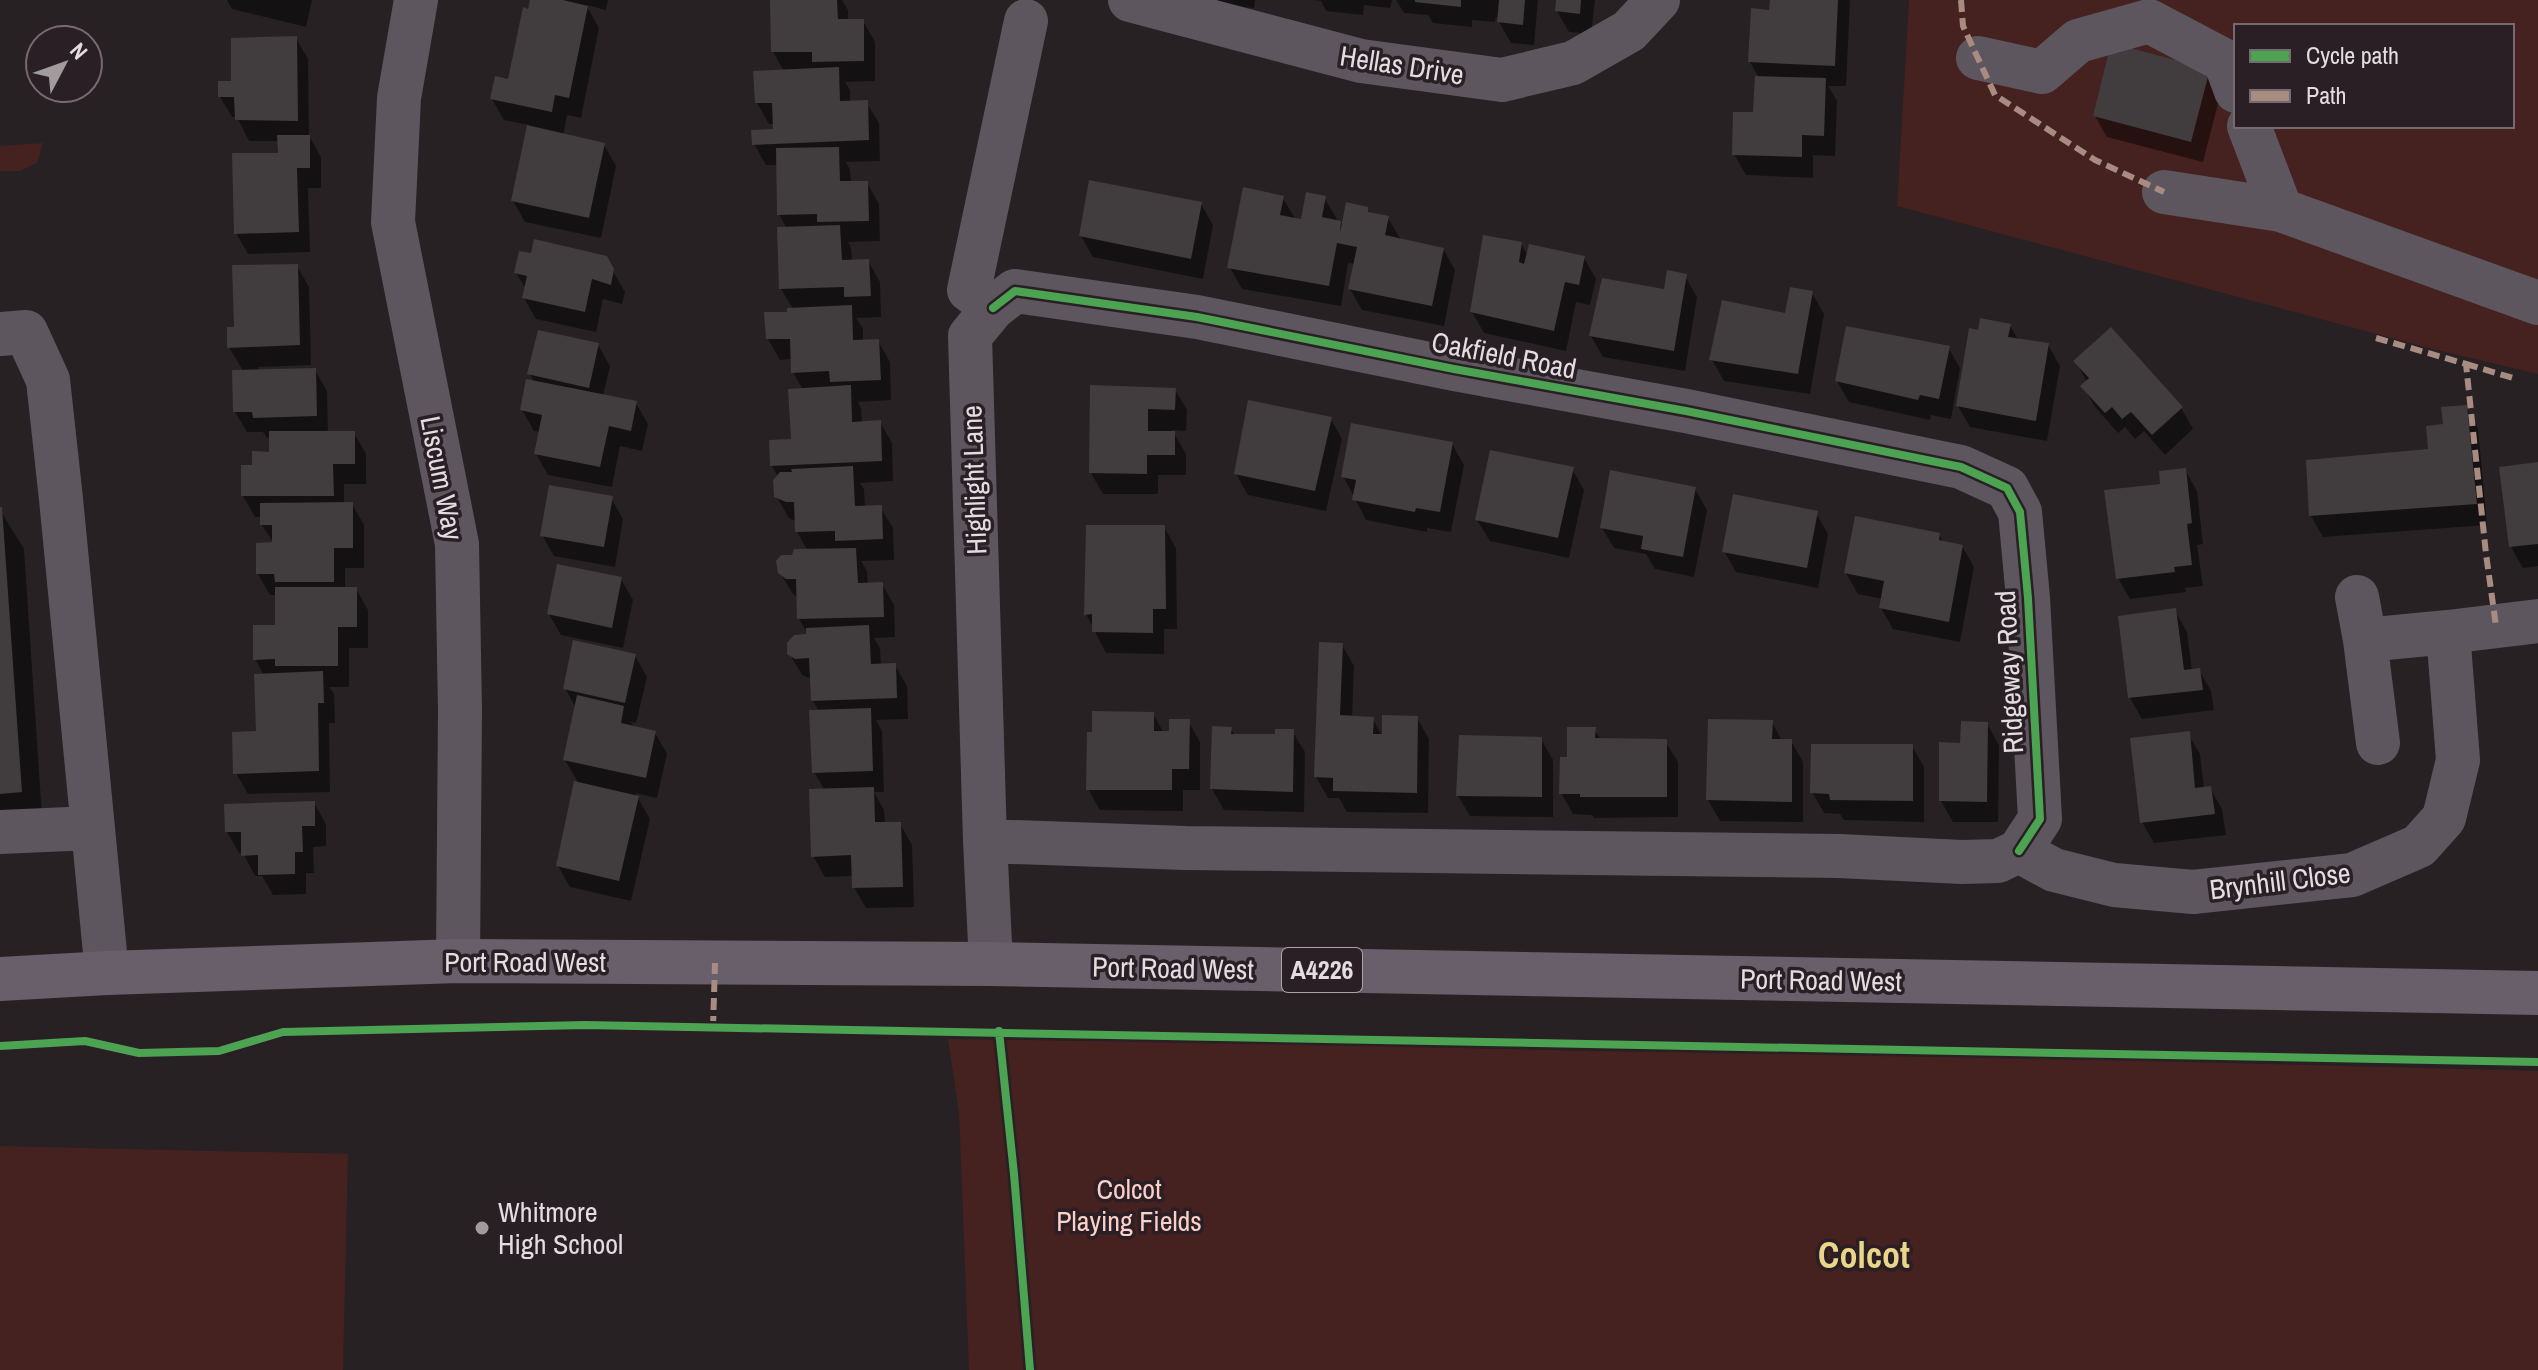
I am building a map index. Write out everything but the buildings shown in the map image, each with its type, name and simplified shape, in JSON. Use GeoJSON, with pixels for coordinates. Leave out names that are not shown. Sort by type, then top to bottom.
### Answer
{"type":"FeatureCollection","features":[{"type":"Feature","properties":{"kind":"main road","name":"Port Road West"},"geometry":{"type":"LineString","coordinates":[[0,979],[458,961],[991,964],[2538,993]]}},
{"type":"Feature","properties":{"kind":"street","name":"Liscum Way"},"geometry":{"type":"LineString","coordinates":[[416,0],[399,98],[393,222],[457,544],[460,710],[458,961]]}},
{"type":"Feature","properties":{"kind":"street","name":"Hellas Drive"},"geometry":{"type":"LineString","coordinates":[[1130,0],[1361,61],[1502,80],[1573,63],[1629,31],[1658,0]]}},
{"type":"Feature","properties":{"kind":"street"},"geometry":{"type":"LineString","coordinates":[[993,308],[969,290],[1026,21]]}},
{"type":"Feature","properties":{"kind":"street"},"geometry":{"type":"LineString","coordinates":[[1978,58],[2042,72],[2078,41],[2149,21],[2225,61],[2234,86]]}},
{"type":"Feature","properties":{"kind":"street"},"geometry":{"type":"LineString","coordinates":[[2250,128],[2281,210]]}},
{"type":"Feature","properties":{"kind":"street"},"geometry":{"type":"LineString","coordinates":[[2164,192],[2281,210],[2538,303]]}},
{"type":"Feature","properties":{"kind":"street","name":"Oakfield Road"},"geometry":{"type":"LineString","coordinates":[[993,308],[1015,291],[1197,317],[1961,467],[2007,488]]}},
{"type":"Feature","properties":{"kind":"street","name":"Highlight Lane"},"geometry":{"type":"LineString","coordinates":[[991,964],[970,336],[993,308]]}},
{"type":"Feature","properties":{"kind":"street"},"geometry":{"type":"LineString","coordinates":[[0,334],[26,332],[48,380],[107,973]]}},
{"type":"Feature","properties":{"kind":"street","name":"Ridgeway Road"},"geometry":{"type":"LineString","coordinates":[[2007,488],[2020,512],[2040,819],[2019,851]]}},
{"type":"Feature","properties":{"kind":"street"},"geometry":{"type":"LineString","coordinates":[[2357,597],[2379,639],[2378,743]]}},
{"type":"Feature","properties":{"kind":"street"},"geometry":{"type":"LineString","coordinates":[[2379,639],[2538,621]]}},
{"type":"Feature","properties":{"kind":"street","name":"Brynhill Close"},"geometry":{"type":"LineString","coordinates":[[2019,851],[2054,870],[2114,885],[2193,892],[2352,875],[2419,846],[2444,818],[2458,760],[2448,632]]}},
{"type":"Feature","properties":{"kind":"street"},"geometry":{"type":"LineString","coordinates":[[0,832],[92,828]]}},
{"type":"Feature","properties":{"kind":"street"},"geometry":{"type":"LineString","coordinates":[[985,841],[1185,848],[1839,856],[1962,862],[1998,861],[2019,851]]}},
{"type":"Feature","properties":{"kind":"green space"},"geometry":{"type":"Polygon","coordinates":[[[1909,0],[2538,0],[2538,374],[2429,348],[1897,206],[1909,0]]]}},
{"type":"Feature","properties":{"kind":"green space"},"geometry":{"type":"Polygon","coordinates":[[[43,143],[37,163],[20,171],[0,171],[0,146],[43,143]]]}},
{"type":"Feature","properties":{"kind":"green space","name":"Colcot Playing Fields"},"geometry":{"type":"Polygon","coordinates":[[[948,1039],[1913,1055],[2538,1071],[2538,1370],[969,1370],[959,1112],[948,1039]]]}},
{"type":"Feature","properties":{"kind":"green space"},"geometry":{"type":"Polygon","coordinates":[[[0,1146],[348,1154],[343,1370],[0,1370],[0,1146]]]}},
{"type":"Feature","properties":{"kind":"marked path"},"geometry":{"type":"LineString","coordinates":[[1961,0],[1963,26],[1995,95],[2095,160],[2164,192]]}},
{"type":"Feature","properties":{"kind":"marked path"},"geometry":{"type":"LineString","coordinates":[[2376,338],[2466,364],[2496,626]]}},
{"type":"Feature","properties":{"kind":"marked path"},"geometry":{"type":"LineString","coordinates":[[2466,364],[2513,378]]}},
{"type":"Feature","properties":{"kind":"marked path"},"geometry":{"type":"LineString","coordinates":[[713,1028],[715,963]]}},
{"type":"Feature","properties":{"kind":"cycle path"},"geometry":{"type":"LineString","coordinates":[[993,308],[1015,291],[1197,317],[1961,467],[2007,488],[2020,512],[2040,819],[2019,851]]}},
{"type":"Feature","properties":{"kind":"cycle path"},"geometry":{"type":"LineString","coordinates":[[0,1046],[85,1041],[139,1053],[219,1051],[283,1032],[585,1025],[2538,1062]]}},
{"type":"Feature","properties":{"kind":"cycle path"},"geometry":{"type":"LineString","coordinates":[[999,1031],[1030,1370]]}},
{"type":"Feature","properties":{"kind":"place","name":"Whitmore High School"},"geometry":{"type":"Point","coordinates":[482,1228]}},
{"type":"Feature","properties":{"kind":"district","name":"Colcot"},"geometry":{"type":"Point","coordinates":[1864,1255]}}]}
